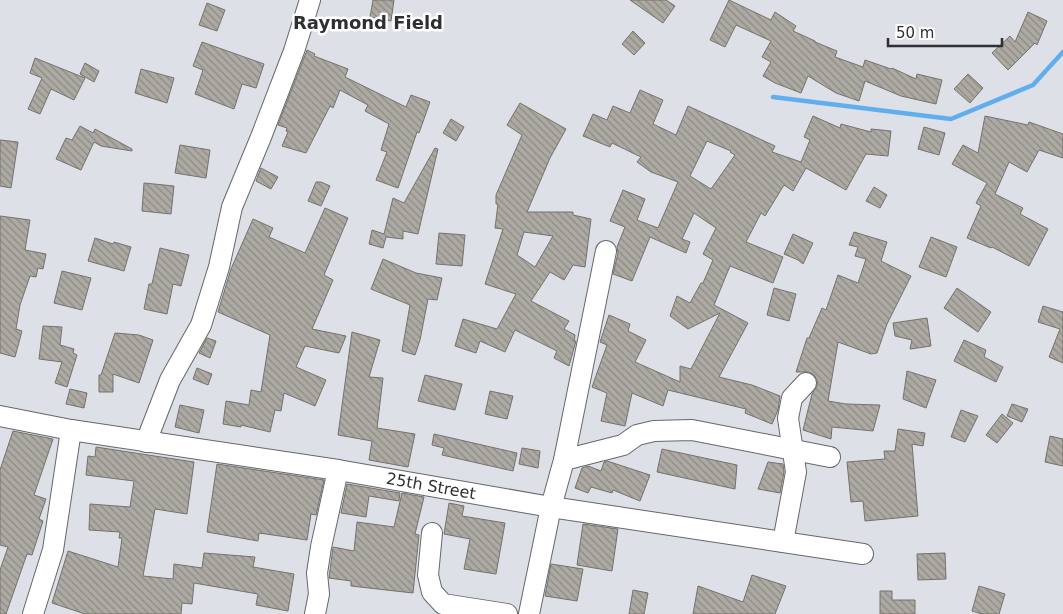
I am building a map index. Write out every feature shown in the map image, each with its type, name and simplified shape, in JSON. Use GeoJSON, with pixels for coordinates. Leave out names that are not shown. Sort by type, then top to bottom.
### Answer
{"type":"FeatureCollection","features":[{"type":"Feature","properties":{"kind":"street"},"geometry":{"type":"LineString","coordinates":[[146,442],[170,380],[201,325],[219,267],[232,207],[262,137],[294,51],[310,0]]}},
{"type":"Feature","properties":{"kind":"street"},"geometry":{"type":"LineString","coordinates":[[529,614],[551,507],[564,460],[606,251]]}},
{"type":"Feature","properties":{"kind":"street"},"geometry":{"type":"LineString","coordinates":[[783,542],[796,472],[788,418],[792,398],[806,383]]}},
{"type":"Feature","properties":{"kind":"street","name":"25th Street"},"geometry":{"type":"LineString","coordinates":[[0,416],[71,430],[338,470],[551,507],[863,554]]}},
{"type":"Feature","properties":{"kind":"street"},"geometry":{"type":"LineString","coordinates":[[33,614],[53,550],[71,430]]}},
{"type":"Feature","properties":{"kind":"street"},"geometry":{"type":"LineString","coordinates":[[564,460],[624,445],[637,435],[654,431],[692,430],[830,458]]}},
{"type":"Feature","properties":{"kind":"street"},"geometry":{"type":"LineString","coordinates":[[315,614],[319,594],[317,573],[338,470]]}},
{"type":"Feature","properties":{"kind":"street"},"geometry":{"type":"LineString","coordinates":[[432,533],[428,575],[432,592],[443,604],[507,614]]}},
{"type":"Feature","properties":{"kind":"building"},"geometry":{"type":"Polygon","coordinates":[[[373,0],[394,0],[391,21],[370,17],[373,0]]]}},
{"type":"Feature","properties":{"kind":"building"},"geometry":{"type":"Polygon","coordinates":[[[630,0],[666,0],[675,6],[663,23],[630,0]]]}},
{"type":"Feature","properties":{"kind":"building"},"geometry":{"type":"Polygon","coordinates":[[[729,0],[771,20],[775,12],[796,26],[793,31],[837,51],[835,57],[863,67],[865,60],[892,68],[916,79],[917,74],[942,80],[936,104],[901,96],[865,81],[859,101],[836,93],[808,76],[801,93],[775,83],[763,76],[771,62],[762,57],[771,41],[736,25],[725,47],[710,40],[729,0]]]}},
{"type":"Feature","properties":{"kind":"building"},"geometry":{"type":"Polygon","coordinates":[[[207,3],[225,10],[217,31],[199,25],[207,3]]]}},
{"type":"Feature","properties":{"kind":"building"},"geometry":{"type":"Polygon","coordinates":[[[1028,12],[1047,21],[1037,45],[1035,43],[1008,70],[992,53],[1010,36],[1015,42],[1028,12]]]}},
{"type":"Feature","properties":{"kind":"building"},"geometry":{"type":"Polygon","coordinates":[[[633,31],[645,43],[634,55],[622,44],[633,31]]]}},
{"type":"Feature","properties":{"kind":"building"},"geometry":{"type":"Polygon","coordinates":[[[202,42],[264,64],[256,88],[242,84],[234,109],[195,94],[203,70],[193,66],[202,42]]]}},
{"type":"Feature","properties":{"kind":"building"},"geometry":{"type":"Polygon","coordinates":[[[307,50],[315,54],[314,56],[348,69],[345,77],[406,107],[411,95],[430,102],[419,133],[417,132],[398,188],[376,180],[387,152],[381,150],[389,124],[365,111],[368,105],[340,90],[333,108],[330,106],[306,153],[282,146],[288,132],[286,131],[287,128],[278,125],[307,50]]]}},
{"type":"Feature","properties":{"kind":"building"},"geometry":{"type":"Polygon","coordinates":[[[35,58],[85,78],[74,100],[51,89],[40,114],[28,109],[42,78],[30,73],[35,58]]]}},
{"type":"Feature","properties":{"kind":"building"},"geometry":{"type":"Polygon","coordinates":[[[85,63],[99,71],[94,82],[80,74],[85,63]]]}},
{"type":"Feature","properties":{"kind":"building"},"geometry":{"type":"Polygon","coordinates":[[[141,69],[174,78],[167,103],[135,93],[141,69]]]}},
{"type":"Feature","properties":{"kind":"building"},"geometry":{"type":"Polygon","coordinates":[[[968,74],[983,88],[970,103],[954,89],[968,74]]]}},
{"type":"Feature","properties":{"kind":"building"},"geometry":{"type":"Polygon","coordinates":[[[640,90],[663,100],[653,124],[676,135],[688,106],[775,146],[772,152],[801,162],[810,140],[804,137],[813,116],[840,128],[841,124],[871,132],[871,129],[891,131],[888,156],[866,154],[846,190],[806,168],[793,191],[784,185],[765,216],[761,213],[746,242],[783,257],[773,283],[730,266],[714,305],[748,323],[719,377],[752,385],[780,396],[778,410],[772,424],[745,413],[746,409],[668,390],[663,406],[632,393],[625,426],[601,421],[607,393],[592,387],[607,345],[600,342],[609,315],[630,324],[628,331],[646,340],[635,362],[680,382],[680,366],[691,369],[720,313],[688,329],[670,316],[677,296],[690,303],[701,283],[703,283],[713,260],[703,254],[716,228],[694,213],[682,239],[690,242],[686,253],[650,237],[632,281],[613,274],[618,253],[617,247],[625,227],[610,221],[623,190],[645,199],[637,220],[658,228],[678,182],[651,172],[637,162],[641,157],[612,143],[610,147],[583,136],[593,114],[607,120],[613,106],[630,113],[640,90]],[[707,141],[690,176],[711,189],[735,155],[731,151],[707,141]]]}},
{"type":"Feature","properties":{"kind":"building"},"geometry":{"type":"Polygon","coordinates":[[[520,103],[566,129],[550,158],[527,212],[573,212],[573,215],[591,219],[585,267],[573,265],[564,280],[550,272],[531,301],[569,321],[564,329],[575,335],[574,341],[576,341],[569,366],[554,358],[557,351],[515,330],[505,352],[480,341],[476,353],[455,346],[463,319],[497,329],[516,294],[485,284],[503,229],[495,228],[498,204],[496,204],[496,195],[522,135],[507,125],[520,103]],[[524,232],[517,255],[535,267],[553,236],[524,232]]]}},
{"type":"Feature","properties":{"kind":"building"},"geometry":{"type":"Polygon","coordinates":[[[985,116],[1028,125],[1029,122],[1063,134],[1063,158],[1039,150],[1027,172],[1009,162],[995,194],[1023,208],[1020,214],[1048,229],[1029,266],[992,247],[967,238],[981,206],[976,203],[987,183],[952,164],[963,145],[978,153],[985,116]]]}},
{"type":"Feature","properties":{"kind":"building"},"geometry":{"type":"Polygon","coordinates":[[[451,119],[464,127],[456,141],[443,133],[451,119]]]}},
{"type":"Feature","properties":{"kind":"building"},"geometry":{"type":"Polygon","coordinates":[[[80,126],[93,133],[95,129],[132,149],[132,151],[101,146],[94,142],[81,170],[56,159],[66,138],[72,140],[80,126]]]}},
{"type":"Feature","properties":{"kind":"building"},"geometry":{"type":"Polygon","coordinates":[[[924,127],[945,133],[939,155],[918,149],[924,127]]]}},
{"type":"Feature","properties":{"kind":"building"},"geometry":{"type":"Polygon","coordinates":[[[0,140],[18,142],[11,188],[0,186],[0,140]]]}},
{"type":"Feature","properties":{"kind":"building"},"geometry":{"type":"Polygon","coordinates":[[[180,145],[210,150],[206,178],[175,173],[180,145]]]}},
{"type":"Feature","properties":{"kind":"building"},"geometry":{"type":"Polygon","coordinates":[[[435,148],[438,149],[418,234],[403,231],[403,239],[386,237],[383,248],[369,244],[372,230],[384,234],[393,198],[404,203],[435,148]]]}},
{"type":"Feature","properties":{"kind":"building"},"geometry":{"type":"Polygon","coordinates":[[[261,168],[278,177],[271,189],[256,181],[261,168]]]}},
{"type":"Feature","properties":{"kind":"building"},"geometry":{"type":"Polygon","coordinates":[[[316,182],[330,186],[321,206],[308,201],[316,182]]]}},
{"type":"Feature","properties":{"kind":"building"},"geometry":{"type":"Polygon","coordinates":[[[144,183],[174,186],[171,214],[142,211],[144,183]]]}},
{"type":"Feature","properties":{"kind":"building"},"geometry":{"type":"Polygon","coordinates":[[[874,187],[887,195],[880,208],[866,201],[874,187]]]}},
{"type":"Feature","properties":{"kind":"building"},"geometry":{"type":"Polygon","coordinates":[[[325,208],[348,218],[324,275],[333,280],[312,329],[346,336],[339,353],[305,346],[296,367],[326,380],[315,406],[284,393],[281,411],[275,410],[270,432],[241,425],[241,427],[223,424],[226,401],[249,405],[251,390],[261,392],[270,335],[218,312],[231,269],[253,219],[273,228],[269,237],[305,253],[325,208]]]}},
{"type":"Feature","properties":{"kind":"building"},"geometry":{"type":"Polygon","coordinates":[[[0,216],[30,220],[25,250],[46,254],[43,269],[38,268],[36,277],[30,276],[20,305],[16,329],[22,331],[15,357],[0,353],[0,216]]]}},
{"type":"Feature","properties":{"kind":"building"},"geometry":{"type":"Polygon","coordinates":[[[854,232],[887,242],[881,261],[911,276],[887,324],[877,353],[871,354],[838,342],[828,401],[846,404],[880,405],[873,431],[832,427],[831,439],[803,430],[812,394],[817,386],[817,380],[809,372],[796,372],[807,338],[809,338],[822,308],[826,310],[838,275],[858,283],[866,259],[855,256],[858,247],[849,245],[854,232]]]}},
{"type":"Feature","properties":{"kind":"building"},"geometry":{"type":"Polygon","coordinates":[[[439,233],[465,235],[462,266],[436,264],[439,233]]]}},
{"type":"Feature","properties":{"kind":"building"},"geometry":{"type":"Polygon","coordinates":[[[793,234],[813,243],[803,264],[784,254],[793,234]]]}},
{"type":"Feature","properties":{"kind":"building"},"geometry":{"type":"Polygon","coordinates":[[[931,237],[957,247],[946,277],[919,267],[931,237]]]}},
{"type":"Feature","properties":{"kind":"building"},"geometry":{"type":"Polygon","coordinates":[[[95,238],[131,247],[124,271],[88,261],[95,238]]]}},
{"type":"Feature","properties":{"kind":"building"},"geometry":{"type":"Polygon","coordinates":[[[160,248],[189,255],[181,286],[173,284],[167,314],[144,309],[149,284],[152,284],[160,248]]]}},
{"type":"Feature","properties":{"kind":"building"},"geometry":{"type":"Polygon","coordinates":[[[383,259],[416,273],[442,278],[437,300],[428,299],[415,355],[402,351],[410,305],[371,289],[383,259]]]}},
{"type":"Feature","properties":{"kind":"building"},"geometry":{"type":"Polygon","coordinates":[[[62,271],[91,278],[82,310],[54,303],[62,271]]]}},
{"type":"Feature","properties":{"kind":"building"},"geometry":{"type":"Polygon","coordinates":[[[774,288],[796,294],[789,321],[767,315],[774,288]]]}},
{"type":"Feature","properties":{"kind":"building"},"geometry":{"type":"Polygon","coordinates":[[[957,288],[991,312],[978,332],[944,308],[957,288]]]}},
{"type":"Feature","properties":{"kind":"building"},"geometry":{"type":"Polygon","coordinates":[[[1043,306],[1063,312],[1063,363],[1049,357],[1060,329],[1038,322],[1043,306]]]}},
{"type":"Feature","properties":{"kind":"building"},"geometry":{"type":"Polygon","coordinates":[[[927,318],[931,346],[910,349],[912,340],[895,336],[893,323],[927,318]]]}},
{"type":"Feature","properties":{"kind":"building"},"geometry":{"type":"Polygon","coordinates":[[[43,326],[62,327],[60,345],[74,349],[73,353],[77,355],[67,387],[55,383],[62,362],[39,359],[43,326]]]}},
{"type":"Feature","properties":{"kind":"building"},"geometry":{"type":"Polygon","coordinates":[[[352,332],[380,340],[369,377],[383,378],[377,428],[415,434],[408,467],[369,460],[372,441],[338,435],[352,332]]]}},
{"type":"Feature","properties":{"kind":"building"},"geometry":{"type":"Polygon","coordinates":[[[115,333],[139,335],[153,340],[139,383],[113,374],[113,392],[99,392],[99,375],[101,375],[115,333]]]}},
{"type":"Feature","properties":{"kind":"building"},"geometry":{"type":"Polygon","coordinates":[[[207,338],[216,341],[210,358],[199,353],[207,338]]]}},
{"type":"Feature","properties":{"kind":"building"},"geometry":{"type":"Polygon","coordinates":[[[964,340],[986,350],[984,357],[1003,367],[996,382],[954,361],[964,340]]]}},
{"type":"Feature","properties":{"kind":"building"},"geometry":{"type":"Polygon","coordinates":[[[197,368],[212,374],[208,385],[193,379],[197,368]]]}},
{"type":"Feature","properties":{"kind":"building"},"geometry":{"type":"Polygon","coordinates":[[[907,371],[936,380],[926,408],[903,399],[907,371]]]}},
{"type":"Feature","properties":{"kind":"building"},"geometry":{"type":"Polygon","coordinates":[[[425,375],[462,384],[455,410],[418,401],[425,375]]]}},
{"type":"Feature","properties":{"kind":"building"},"geometry":{"type":"Polygon","coordinates":[[[70,389],[87,393],[84,408],[66,404],[70,389]]]}},
{"type":"Feature","properties":{"kind":"building"},"geometry":{"type":"Polygon","coordinates":[[[490,391],[513,396],[507,419],[485,414],[490,391]]]}},
{"type":"Feature","properties":{"kind":"building"},"geometry":{"type":"Polygon","coordinates":[[[1012,404],[1028,409],[1022,422],[1007,416],[1012,404]]]}},
{"type":"Feature","properties":{"kind":"building"},"geometry":{"type":"Polygon","coordinates":[[[180,405],[204,410],[199,433],[175,427],[180,405]]]}},
{"type":"Feature","properties":{"kind":"building"},"geometry":{"type":"Polygon","coordinates":[[[961,410],[978,416],[965,442],[951,437],[961,410]]]}},
{"type":"Feature","properties":{"kind":"building"},"geometry":{"type":"Polygon","coordinates":[[[1002,414],[1013,423],[997,443],[986,435],[1002,414]]]}},
{"type":"Feature","properties":{"kind":"building"},"geometry":{"type":"Polygon","coordinates":[[[898,429],[925,433],[923,446],[912,444],[918,516],[865,521],[863,501],[851,502],[847,462],[885,459],[884,451],[895,451],[898,429]]]}},
{"type":"Feature","properties":{"kind":"building"},"geometry":{"type":"Polygon","coordinates":[[[13,431],[53,439],[34,495],[46,499],[39,519],[43,521],[32,555],[27,554],[6,614],[0,614],[0,570],[8,547],[0,545],[0,470],[13,431]]]}},
{"type":"Feature","properties":{"kind":"building"},"geometry":{"type":"Polygon","coordinates":[[[434,434],[517,453],[513,471],[442,455],[444,448],[432,445],[434,434]]]}},
{"type":"Feature","properties":{"kind":"building"},"geometry":{"type":"Polygon","coordinates":[[[1050,436],[1063,439],[1063,466],[1045,462],[1050,436]]]}},
{"type":"Feature","properties":{"kind":"building"},"geometry":{"type":"Polygon","coordinates":[[[96,447],[194,462],[187,514],[155,509],[143,576],[173,579],[174,564],[202,568],[204,553],[255,557],[253,567],[294,574],[288,611],[256,605],[258,594],[194,583],[192,604],[182,603],[181,614],[85,614],[52,603],[68,551],[118,567],[122,538],[119,538],[120,532],[89,530],[90,504],[130,507],[134,481],[86,475],[88,456],[95,457],[96,447]]]}},
{"type":"Feature","properties":{"kind":"building"},"geometry":{"type":"Polygon","coordinates":[[[522,448],[540,451],[538,468],[519,464],[522,448]]]}},
{"type":"Feature","properties":{"kind":"building"},"geometry":{"type":"Polygon","coordinates":[[[662,449],[737,465],[735,489],[657,472],[662,449]]]}},
{"type":"Feature","properties":{"kind":"building"},"geometry":{"type":"Polygon","coordinates":[[[607,461],[650,475],[640,501],[613,490],[612,493],[591,487],[588,493],[575,488],[582,468],[588,466],[601,471],[604,462],[607,461]]]}},
{"type":"Feature","properties":{"kind":"building"},"geometry":{"type":"Polygon","coordinates":[[[768,462],[783,464],[784,472],[780,493],[758,489],[768,462]]]}},
{"type":"Feature","properties":{"kind":"building"},"geometry":{"type":"Polygon","coordinates":[[[217,464],[324,480],[316,515],[311,514],[307,540],[259,533],[258,541],[207,532],[217,464]]]}},
{"type":"Feature","properties":{"kind":"building"},"geometry":{"type":"Polygon","coordinates":[[[347,484],[400,493],[399,501],[369,496],[366,517],[341,513],[347,484]]]}},
{"type":"Feature","properties":{"kind":"building"},"geometry":{"type":"Polygon","coordinates":[[[402,493],[424,497],[415,534],[419,535],[413,593],[351,586],[351,581],[329,578],[333,547],[354,551],[357,522],[394,527],[402,493]]]}},
{"type":"Feature","properties":{"kind":"building"},"geometry":{"type":"Polygon","coordinates":[[[449,503],[464,506],[462,516],[505,523],[496,574],[464,569],[470,539],[444,534],[449,503]]]}},
{"type":"Feature","properties":{"kind":"building"},"geometry":{"type":"Polygon","coordinates":[[[583,524],[618,529],[612,571],[577,565],[583,524]]]}},
{"type":"Feature","properties":{"kind":"building"},"geometry":{"type":"Polygon","coordinates":[[[945,553],[946,579],[918,580],[917,554],[945,553]]]}},
{"type":"Feature","properties":{"kind":"building"},"geometry":{"type":"Polygon","coordinates":[[[551,564],[583,569],[577,601],[545,596],[551,564]]]}},
{"type":"Feature","properties":{"kind":"building"},"geometry":{"type":"Polygon","coordinates":[[[752,575],[786,586],[775,614],[693,614],[698,586],[743,602],[752,575]]]}},
{"type":"Feature","properties":{"kind":"building"},"geometry":{"type":"Polygon","coordinates":[[[979,586],[1005,594],[999,614],[982,614],[972,611],[979,586]]]}},
{"type":"Feature","properties":{"kind":"building"},"geometry":{"type":"Polygon","coordinates":[[[633,590],[648,593],[644,614],[629,614],[633,590]]]}},
{"type":"Feature","properties":{"kind":"building"},"geometry":{"type":"Polygon","coordinates":[[[880,591],[892,591],[892,600],[915,600],[915,614],[880,614],[880,591]]]}},
{"type":"Feature","properties":{"kind":"waterway"},"geometry":{"type":"LineString","coordinates":[[773,97],[951,119],[1033,85],[1063,52]]}},
{"type":"Feature","properties":{"kind":"district","name":"Raymond Field"},"geometry":{"type":"Point","coordinates":[368,22]}}]}
